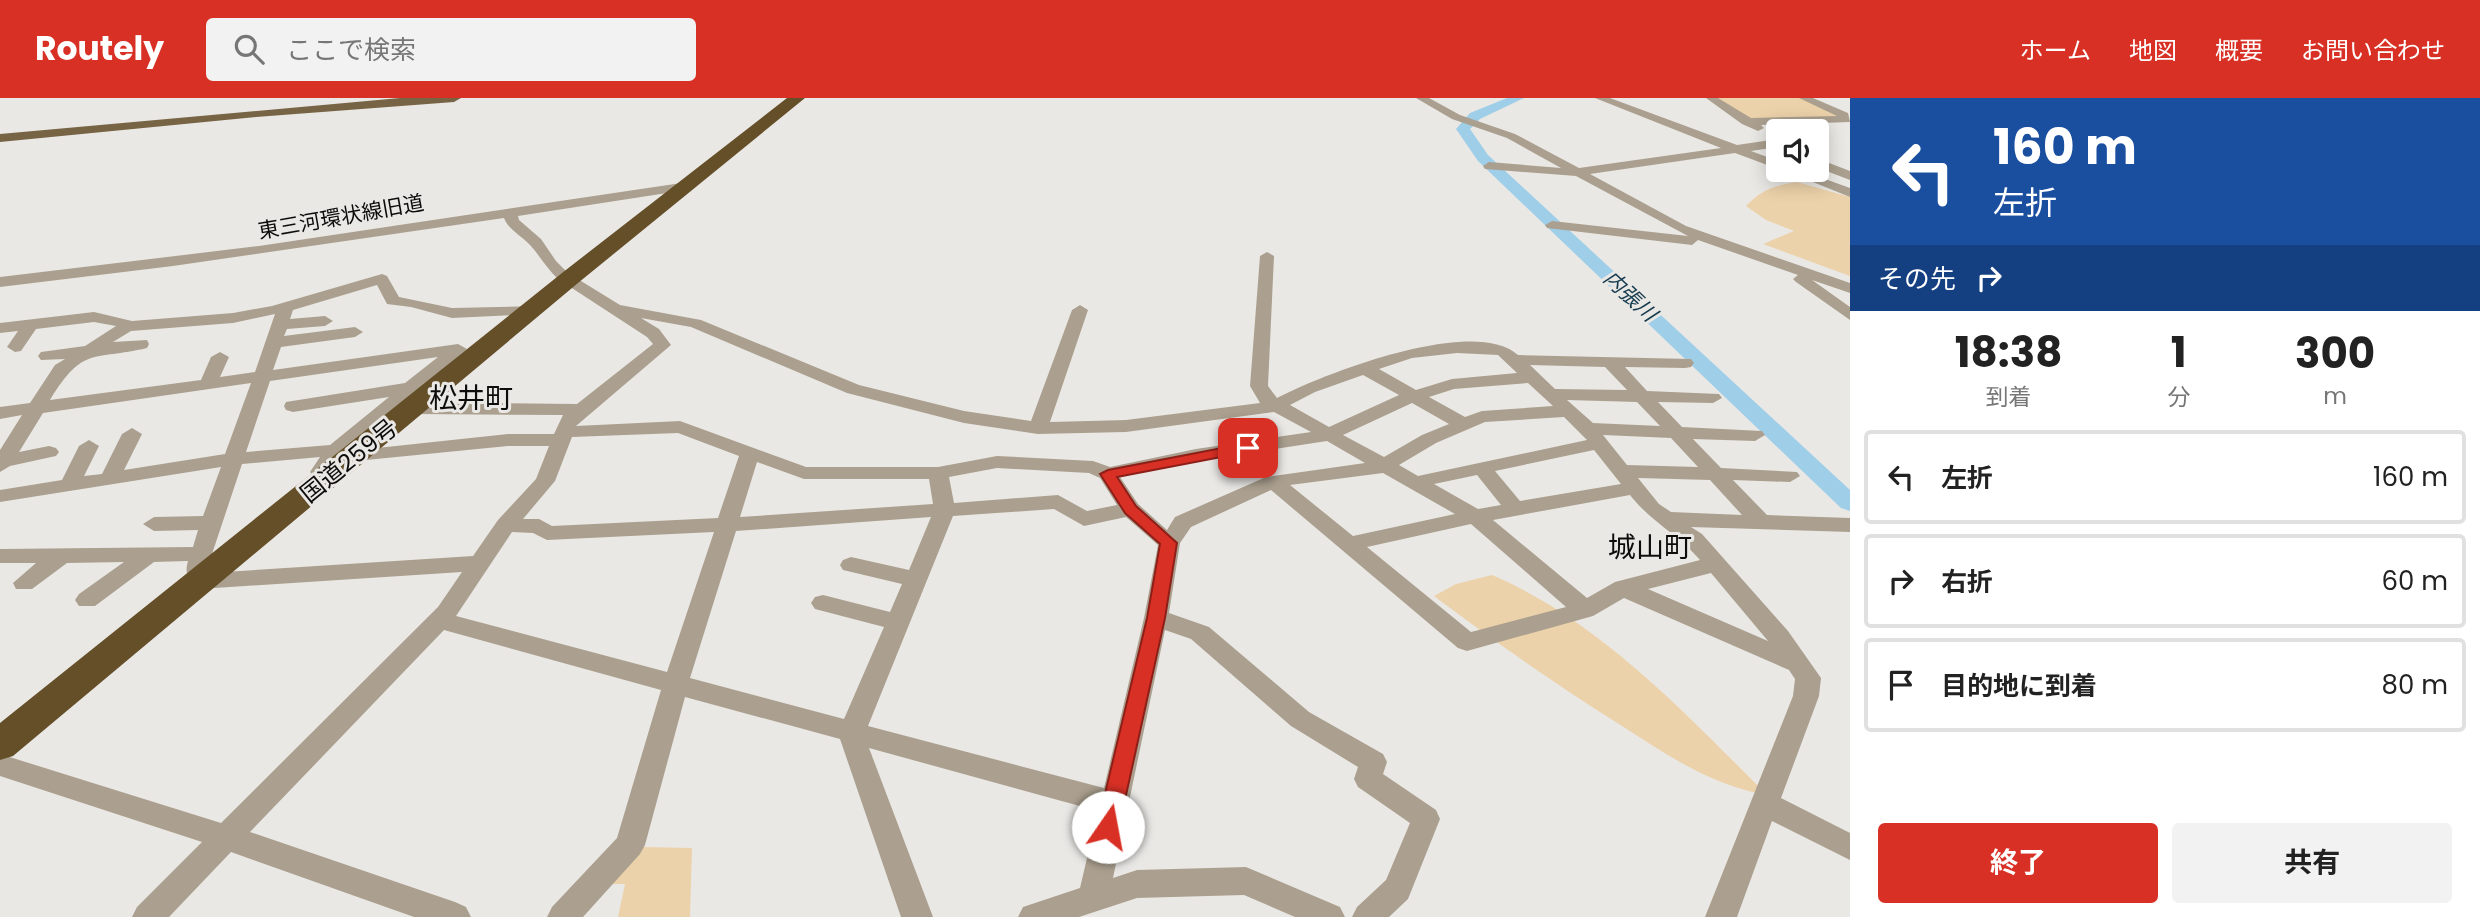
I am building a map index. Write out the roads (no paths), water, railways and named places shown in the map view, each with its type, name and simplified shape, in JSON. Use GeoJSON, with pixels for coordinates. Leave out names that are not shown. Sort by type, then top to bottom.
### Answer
{"type":"FeatureCollection","features":[{"type":"Feature","properties":{"kind":"highway","name":"国道259号"},"geometry":{"type":"LineString","coordinates":[[0,745],[201,567],[327,479],[345,453],[407,399],[535,309],[570,278],[797,98]]}},
{"type":"Feature","properties":{"kind":"main road"},"geometry":{"type":"LineString","coordinates":[[0,138],[256,113],[454,98]]}},
{"type":"Feature","properties":{"kind":"street"},"geometry":{"type":"LineString","coordinates":[[1421,98],[1460,119],[1511,136],[1573,173],[1681,229],[1850,288]]}},
{"type":"Feature","properties":{"kind":"street"},"geometry":{"type":"LineString","coordinates":[[1600,98],[1766,161]]}},
{"type":"Feature","properties":{"kind":"street"},"geometry":{"type":"LineString","coordinates":[[1711,98],[1766,134]]}},
{"type":"Feature","properties":{"kind":"street"},"geometry":{"type":"LineString","coordinates":[[1804,98],[1850,118]]}},
{"type":"Feature","properties":{"kind":"street"},"geometry":{"type":"LineString","coordinates":[[1746,122],[1850,118]]}},
{"type":"Feature","properties":{"kind":"street"},"geometry":{"type":"LineString","coordinates":[[1489,166],[1573,173],[1766,144]]}},
{"type":"Feature","properties":{"kind":"street"},"geometry":{"type":"LineString","coordinates":[[1829,168],[1850,176]]}},
{"type":"Feature","properties":{"kind":"street"},"geometry":{"type":"LineString","coordinates":[[1821,182],[1850,193]]}},
{"type":"Feature","properties":{"kind":"street","name":"東三河環状線旧道"},"geometry":{"type":"LineString","coordinates":[[0,282],[250,254],[688,186]]}},
{"type":"Feature","properties":{"kind":"street"},"geometry":{"type":"LineString","coordinates":[[148,917],[439,620],[506,525],[545,481],[569,420],[663,345],[653,333],[562,275],[550,264],[536,242],[512,222],[510,212]]}},
{"type":"Feature","properties":{"kind":"street"},"geometry":{"type":"LineString","coordinates":[[1552,225],[1715,242]]}},
{"type":"Feature","properties":{"kind":"street"},"geometry":{"type":"LineString","coordinates":[[1267,256],[1258,386],[1266,400],[1326,436],[1475,516],[1585,610]]}},
{"type":"Feature","properties":{"kind":"street"},"geometry":{"type":"LineString","coordinates":[[1789,268],[1850,315]]}},
{"type":"Feature","properties":{"kind":"street"},"geometry":{"type":"LineString","coordinates":[[201,567],[211,523],[279,325],[382,279],[393,301],[412,302],[447,312],[535,309]]}},
{"type":"Feature","properties":{"kind":"street"},"geometry":{"type":"LineString","coordinates":[[615,309],[695,323],[853,389],[964,417],[1038,428],[1126,426],[1275,406],[1309,388],[1409,353],[1457,348],[1499,349],[1561,402],[1594,436],[1652,509],[1694,539],[1801,665],[1808,678],[1808,688],[1721,917]]}},
{"type":"Feature","properties":{"kind":"street"},"geometry":{"type":"LineString","coordinates":[[1038,428],[1080,310]]}},
{"type":"Feature","properties":{"kind":"street"},"geometry":{"type":"LineString","coordinates":[[0,328],[94,317],[125,322],[127,326]]}},
{"type":"Feature","properties":{"kind":"street"},"geometry":{"type":"LineString","coordinates":[[2,463],[61,369],[127,326],[233,318],[355,332]]}},
{"type":"Feature","properties":{"kind":"street"},"geometry":{"type":"LineString","coordinates":[[279,325],[326,321]]}},
{"type":"Feature","properties":{"kind":"street"},"geometry":{"type":"LineString","coordinates":[[15,347],[31,324]]}},
{"type":"Feature","properties":{"kind":"street"},"geometry":{"type":"LineString","coordinates":[[47,356],[141,344]]}},
{"type":"Feature","properties":{"kind":"street"},"geometry":{"type":"LineString","coordinates":[[0,413],[321,366],[458,349],[407,399],[314,414]]}},
{"type":"Feature","properties":{"kind":"street"},"geometry":{"type":"LineString","coordinates":[[209,382],[220,357]]}},
{"type":"Feature","properties":{"kind":"street"},"geometry":{"type":"LineString","coordinates":[[361,382],[365,360]]}},
{"type":"Feature","properties":{"kind":"street"},"geometry":{"type":"LineString","coordinates":[[1515,360],[1685,363]]}},
{"type":"Feature","properties":{"kind":"street"},"geometry":{"type":"LineString","coordinates":[[1611,363],[1761,522]]}},
{"type":"Feature","properties":{"kind":"street"},"geometry":{"type":"LineString","coordinates":[[313,389],[321,366]]}},
{"type":"Feature","properties":{"kind":"street"},"geometry":{"type":"LineString","coordinates":[[1364,368],[1463,424]]}},
{"type":"Feature","properties":{"kind":"street"},"geometry":{"type":"LineString","coordinates":[[1108,474],[1196,456],[1326,436],[1414,396],[1452,384],[1533,377]]}},
{"type":"Feature","properties":{"kind":"street"},"geometry":{"type":"LineString","coordinates":[[1093,898],[1156,618],[1169,543],[1183,522],[1273,481],[1382,467],[1429,439],[1482,417],[1561,402],[1641,396],[1713,398]]}},
{"type":"Feature","properties":{"kind":"street"},"geometry":{"type":"LineString","coordinates":[[293,406],[407,399],[581,410]]}},
{"type":"Feature","properties":{"kind":"street"},"geometry":{"type":"LineString","coordinates":[[0,496],[233,459],[680,427],[804,473],[938,473],[997,462],[1093,467],[1108,474],[1130,509],[1169,543]]}},
{"type":"Feature","properties":{"kind":"street"},"geometry":{"type":"LineString","coordinates":[[0,434],[22,431]]}},
{"type":"Feature","properties":{"kind":"street"},"geometry":{"type":"LineString","coordinates":[[1412,483],[1483,469],[1594,436],[1676,432],[1755,435]]}},
{"type":"Feature","properties":{"kind":"street"},"geometry":{"type":"LineString","coordinates":[[108,479],[132,435]]}},
{"type":"Feature","properties":{"kind":"street"},"geometry":{"type":"LineString","coordinates":[[71,485],[89,446]]}},
{"type":"Feature","properties":{"kind":"street"},"geometry":{"type":"LineString","coordinates":[[2,463],[49,452]]}},
{"type":"Feature","properties":{"kind":"street"},"geometry":{"type":"LineString","coordinates":[[563,917],[630,845],[676,684],[750,453]]}},
{"type":"Feature","properties":{"kind":"street"},"geometry":{"type":"LineString","coordinates":[[1483,469],[1515,509]]}},
{"type":"Feature","properties":{"kind":"street"},"geometry":{"type":"LineString","coordinates":[[917,917],[851,734],[945,510],[938,473]]}},
{"type":"Feature","properties":{"kind":"street"},"geometry":{"type":"LineString","coordinates":[[1349,544],[1515,509],[1628,479],[1714,474],[1790,476]]}},
{"type":"Feature","properties":{"kind":"street"},"geometry":{"type":"LineString","coordinates":[[1273,481],[1467,642],[1585,610],[1623,588],[1716,564]]}},
{"type":"Feature","properties":{"kind":"street"},"geometry":{"type":"LineString","coordinates":[[506,525],[539,526],[547,533],[727,525],[1058,502],[1084,519],[1130,509]]}},
{"type":"Feature","properties":{"kind":"street"},"geometry":{"type":"LineString","coordinates":[[1665,519],[1850,525]]}},
{"type":"Feature","properties":{"kind":"street"},"geometry":{"type":"LineString","coordinates":[[155,524],[211,523]]}},
{"type":"Feature","properties":{"kind":"street"},"geometry":{"type":"LineString","coordinates":[[0,571],[11,556],[63,555],[150,554],[201,567],[478,563]]}},
{"type":"Feature","properties":{"kind":"street"},"geometry":{"type":"LineString","coordinates":[[87,600],[150,554]]}},
{"type":"Feature","properties":{"kind":"street"},"geometry":{"type":"LineString","coordinates":[[24,583],[63,555]]}},
{"type":"Feature","properties":{"kind":"street"},"geometry":{"type":"LineString","coordinates":[[851,565],[914,579]]}},
{"type":"Feature","properties":{"kind":"street"},"geometry":{"type":"LineString","coordinates":[[1623,588],[1801,665]]}},
{"type":"Feature","properties":{"kind":"street"},"geometry":{"type":"LineString","coordinates":[[823,603],[897,622]]}},
{"type":"Feature","properties":{"kind":"street"},"geometry":{"type":"LineString","coordinates":[[1156,618],[1200,633],[1300,719],[1373,762],[1368,779],[1426,819],[1397,889],[1368,917]]}},
{"type":"Feature","properties":{"kind":"street"},"geometry":{"type":"LineString","coordinates":[[439,620],[1113,803]]}},
{"type":"Feature","properties":{"kind":"street"},"geometry":{"type":"LineString","coordinates":[[0,765],[226,837],[455,917]]}},
{"type":"Feature","properties":{"kind":"street"},"geometry":{"type":"LineString","coordinates":[[1763,803],[1850,847]]}},
{"type":"Feature","properties":{"kind":"street"},"geometry":{"type":"LineString","coordinates":[[1034,917],[1137,884],[1246,881],[1329,917]]}},
{"type":"Feature","properties":{"kind":"waterway","name":"内張川"},"geometry":{"type":"LineString","coordinates":[[1518,98],[1475,116],[1463,129],[1483,158],[1850,503]]}},
{"type":"Feature","properties":{"kind":"district","name":"松井町"},"geometry":{"type":"Point","coordinates":[471,398]}},
{"type":"Feature","properties":{"kind":"district","name":"城山町"},"geometry":{"type":"Point","coordinates":[1650,547]}}]}
